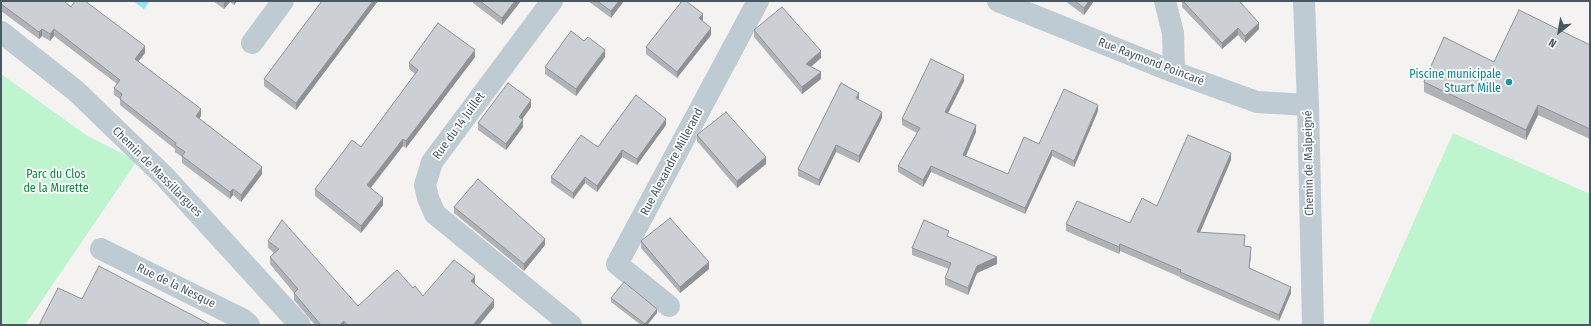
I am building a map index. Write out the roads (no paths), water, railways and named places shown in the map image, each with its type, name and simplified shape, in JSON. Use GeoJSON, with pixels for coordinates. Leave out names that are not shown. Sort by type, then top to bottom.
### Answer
{"type":"FeatureCollection","features":[{"type":"Feature","properties":{"kind":"street"},"geometry":{"type":"LineString","coordinates":[[252,42],[283,1]]}},
{"type":"Feature","properties":{"kind":"street","name":"Rue du 14 Juillet"},"geometry":{"type":"LineString","coordinates":[[552,1],[432,162],[425,185],[428,198],[435,214],[571,325]]}},
{"type":"Feature","properties":{"kind":"street","name":"Rue Alexandre Millerand"},"geometry":{"type":"LineString","coordinates":[[668,306],[617,264],[758,1]]}},
{"type":"Feature","properties":{"kind":"street","name":"Rue Raymond Poincaré"},"geometry":{"type":"LineString","coordinates":[[998,1],[1174,72],[1257,102],[1308,105]]}},
{"type":"Feature","properties":{"kind":"street"},"geometry":{"type":"LineString","coordinates":[[1165,1],[1173,33],[1174,72]]}},
{"type":"Feature","properties":{"kind":"street","name":"Chemin de Malpeigné"},"geometry":{"type":"LineString","coordinates":[[1304,1],[1313,325]]}},
{"type":"Feature","properties":{"kind":"street","name":"Chemin de Massillargues"},"geometry":{"type":"LineString","coordinates":[[1,32],[76,91],[165,177],[300,325]]}},
{"type":"Feature","properties":{"kind":"street","name":"Rue de la Nesque"},"geometry":{"type":"LineString","coordinates":[[101,249],[244,320],[249,325]]}},
{"type":"Feature","properties":{"kind":"water"},"geometry":{"type":"Polygon","coordinates":[[[133,1],[150,1],[144,9],[133,1]]]}},
{"type":"Feature","properties":{"kind":"place","name":"Piscine municipale Stuart Mille"},"geometry":{"type":"Point","coordinates":[1509,82]}},
{"type":"Feature","properties":{"kind":"park label","name":"Parc du Clos de la Murette"},"geometry":{"type":"Point","coordinates":[56,182]}}]}
